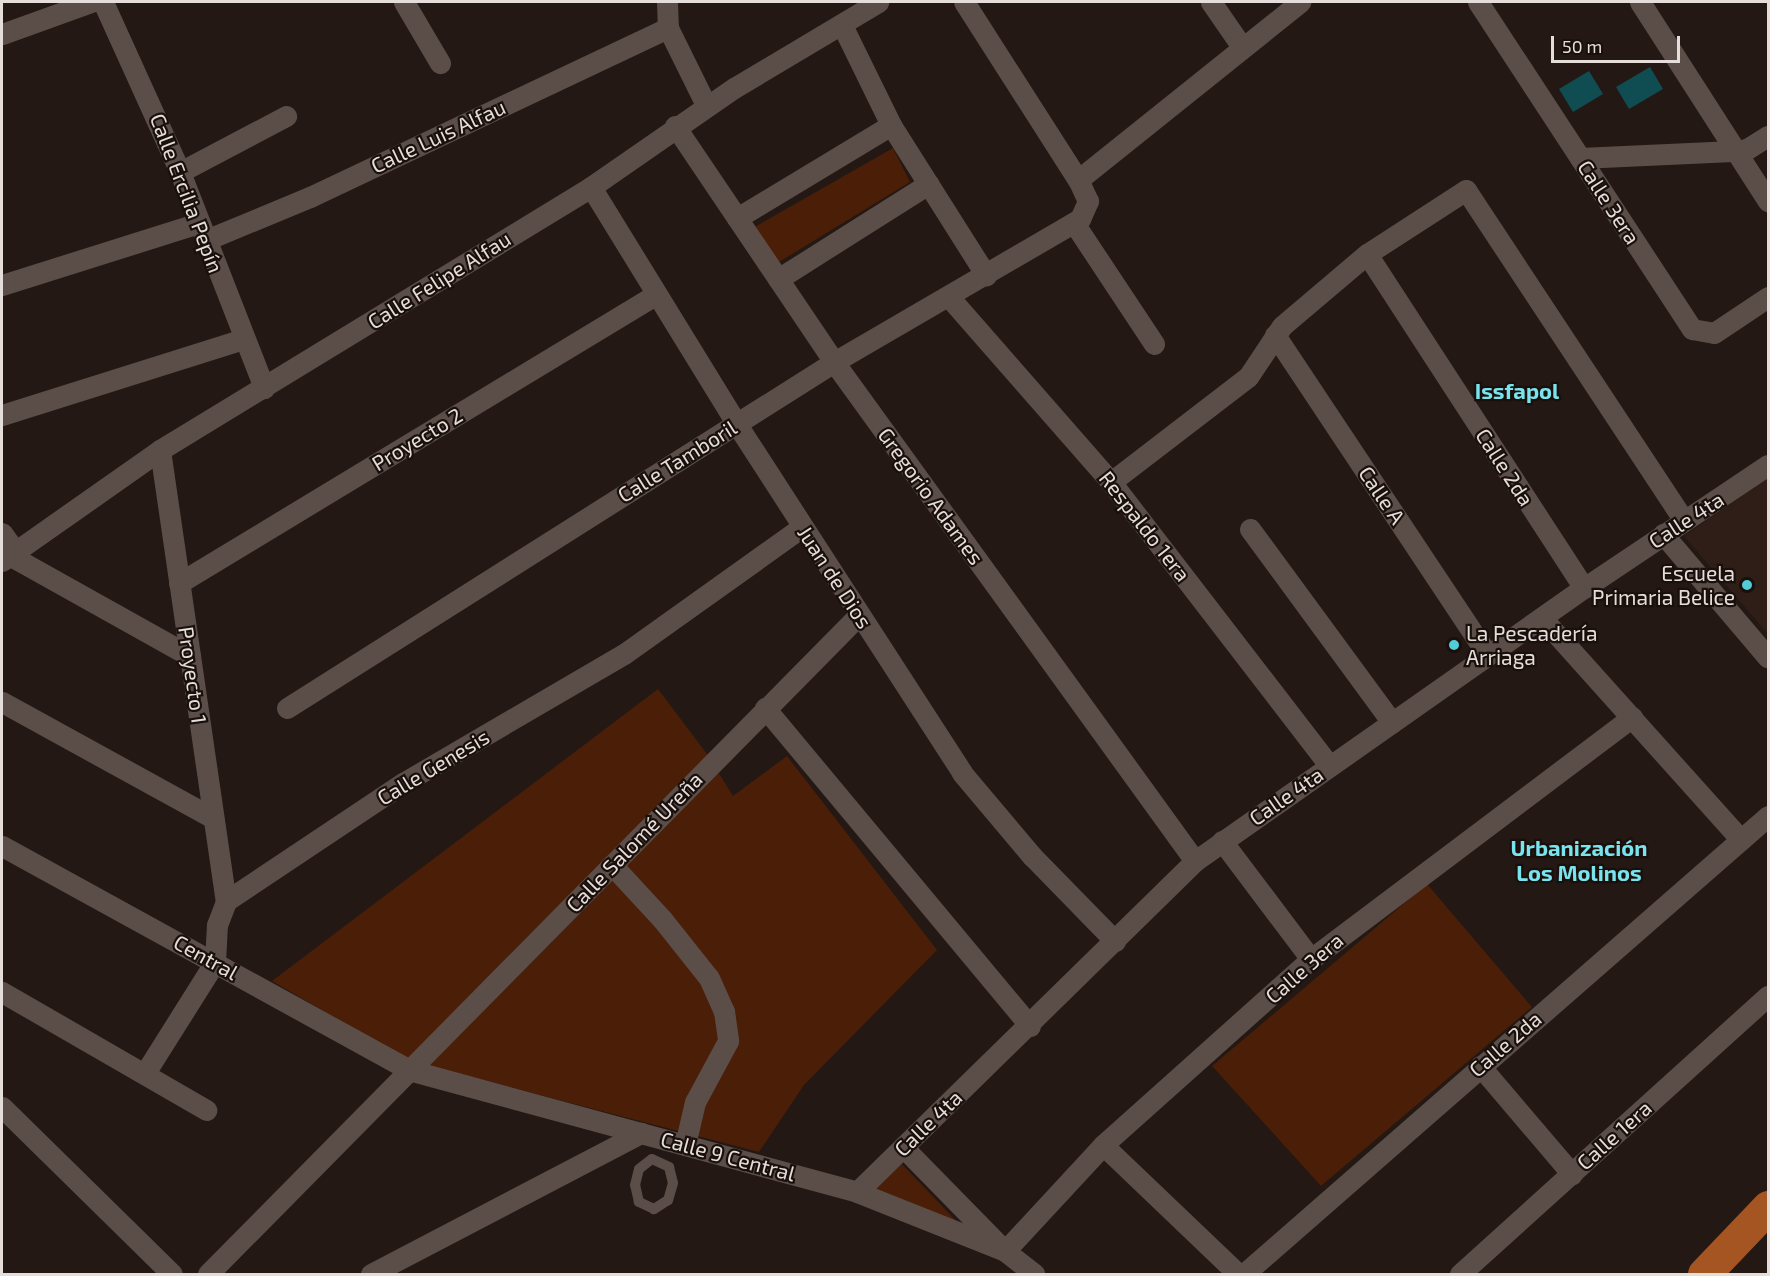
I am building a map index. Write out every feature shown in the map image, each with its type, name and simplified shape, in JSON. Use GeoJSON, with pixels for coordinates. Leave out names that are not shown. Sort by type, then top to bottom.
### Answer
{"type":"FeatureCollection","features":[{"type":"Feature","properties":{"kind":"main road"},"geometry":{"type":"LineString","coordinates":[[1704,1275],[1768,1207]]}},
{"type":"Feature","properties":{"kind":"main road"},"geometry":{"type":"LineString","coordinates":[[1732,1275],[1768,1241]]}},
{"type":"Feature","properties":{"kind":"street"},"geometry":{"type":"LineString","coordinates":[[2,34],[91,2]]}},
{"type":"Feature","properties":{"kind":"street","name":"Calle Ercilia Pepín"},"geometry":{"type":"LineString","coordinates":[[103,2],[180,172],[243,339],[264,388]]}},
{"type":"Feature","properties":{"kind":"street"},"geometry":{"type":"LineString","coordinates":[[667,2],[668,28],[706,105]]}},
{"type":"Feature","properties":{"kind":"street","name":"Calle Felipe Alfau"},"geometry":{"type":"LineString","coordinates":[[6,558],[160,450],[591,187],[706,105],[878,2]]}},
{"type":"Feature","properties":{"kind":"street"},"geometry":{"type":"LineString","coordinates":[[964,2],[1078,180],[1088,201],[1080,219],[1074,223],[1154,344]]}},
{"type":"Feature","properties":{"kind":"street"},"geometry":{"type":"LineString","coordinates":[[1211,2],[1242,46]]}},
{"type":"Feature","properties":{"kind":"street"},"geometry":{"type":"LineString","coordinates":[[1078,180],[1242,46],[1300,2]]}},
{"type":"Feature","properties":{"kind":"street","name":"Calle 3era"},"geometry":{"type":"LineString","coordinates":[[1478,2],[1692,329],[1714,333],[1768,297]]}},
{"type":"Feature","properties":{"kind":"street"},"geometry":{"type":"LineString","coordinates":[[1640,2],[1733,151],[1768,201]]}},
{"type":"Feature","properties":{"kind":"street"},"geometry":{"type":"LineString","coordinates":[[410,4],[440,63]]}},
{"type":"Feature","properties":{"kind":"street"},"geometry":{"type":"LineString","coordinates":[[842,25],[891,125],[986,275]]}},
{"type":"Feature","properties":{"kind":"street","name":"Calle Luis Alfau"},"geometry":{"type":"LineString","coordinates":[[2,285],[203,232],[310,196],[668,28]]}},
{"type":"Feature","properties":{"kind":"street"},"geometry":{"type":"LineString","coordinates":[[180,172],[286,116]]}},
{"type":"Feature","properties":{"kind":"street"},"geometry":{"type":"LineString","coordinates":[[737,218],[891,125]]}},
{"type":"Feature","properties":{"kind":"street","name":"Gregorio Adames"},"geometry":{"type":"LineString","coordinates":[[675,126],[834,362],[1195,861]]}},
{"type":"Feature","properties":{"kind":"street"},"geometry":{"type":"LineString","coordinates":[[1580,158],[1733,151],[1747,149],[1768,136]]}},
{"type":"Feature","properties":{"kind":"street"},"geometry":{"type":"LineString","coordinates":[[778,279],[928,184]]}},
{"type":"Feature","properties":{"kind":"street","name":"Juan de Dios"},"geometry":{"type":"LineString","coordinates":[[591,187],[655,295],[736,423],[962,773],[1032,856],[1115,941]]}},
{"type":"Feature","properties":{"kind":"street"},"geometry":{"type":"LineString","coordinates":[[1112,482],[1248,377],[1275,335],[1367,254],[1466,190],[1684,521]]}},
{"type":"Feature","properties":{"kind":"street","name":"Calle Tamboril"},"geometry":{"type":"LineString","coordinates":[[287,708],[834,362],[1074,223]]}},
{"type":"Feature","properties":{"kind":"street","name":"Calle 2da"},"geometry":{"type":"LineString","coordinates":[[1367,254],[1584,588]]}},
{"type":"Feature","properties":{"kind":"street","name":"Proyecto 2"},"geometry":{"type":"LineString","coordinates":[[179,583],[655,295]]}},
{"type":"Feature","properties":{"kind":"street","name":"Respaldo 1era"},"geometry":{"type":"LineString","coordinates":[[949,297],[1112,482],[1329,765]]}},
{"type":"Feature","properties":{"kind":"street","name":"Calle A"},"geometry":{"type":"LineString","coordinates":[[1275,335],[1488,655]]}},
{"type":"Feature","properties":{"kind":"street"},"geometry":{"type":"LineString","coordinates":[[2,415],[243,339]]}},
{"type":"Feature","properties":{"kind":"street","name":"Proyecto 1"},"geometry":{"type":"LineString","coordinates":[[160,450],[226,901]]}},
{"type":"Feature","properties":{"kind":"street","name":"Calle 4ta"},"geometry":{"type":"LineString","coordinates":[[857,1192],[1030,1026],[1195,861],[1584,588],[1768,465]]}},
{"type":"Feature","properties":{"kind":"street","name":"Calle Genesis"},"geometry":{"type":"LineString","coordinates":[[226,901],[403,783],[624,654],[802,527]]}},
{"type":"Feature","properties":{"kind":"street"},"geometry":{"type":"LineString","coordinates":[[1250,529],[1392,722]]}},
{"type":"Feature","properties":{"kind":"street"},"geometry":{"type":"LineString","coordinates":[[2,533],[10,544],[6,558],[190,656]]}},
{"type":"Feature","properties":{"kind":"street"},"geometry":{"type":"LineString","coordinates":[[1663,534],[1768,658]]}},
{"type":"Feature","properties":{"kind":"street","name":"Calle Salomé Ureña"},"geometry":{"type":"LineString","coordinates":[[208,1275],[859,615]]}},
{"type":"Feature","properties":{"kind":"street"},"geometry":{"type":"LineString","coordinates":[[1542,618],[1741,840]]}},
{"type":"Feature","properties":{"kind":"street"},"geometry":{"type":"LineString","coordinates":[[2,702],[213,818]]}},
{"type":"Feature","properties":{"kind":"street"},"geometry":{"type":"LineString","coordinates":[[765,708],[1030,1026]]}},
{"type":"Feature","properties":{"kind":"street","name":"Calle 3era"},"geometry":{"type":"LineString","coordinates":[[1005,1251],[1103,1145],[1311,959],[1632,717]]}},
{"type":"Feature","properties":{"kind":"street","name":"Calle 2da"},"geometry":{"type":"LineString","coordinates":[[1244,1275],[1768,816]]}},
{"type":"Feature","properties":{"kind":"street"},"geometry":{"type":"LineString","coordinates":[[1222,841],[1311,959]]}},
{"type":"Feature","properties":{"kind":"street","name":"Central"},"geometry":{"type":"LineString","coordinates":[[2,846],[409,1070]]}},
{"type":"Feature","properties":{"kind":"street"},"geometry":{"type":"LineString","coordinates":[[612,865],[662,919],[709,978],[724,1011],[728,1041],[695,1102],[685,1145]]}},
{"type":"Feature","properties":{"kind":"street"},"geometry":{"type":"LineString","coordinates":[[145,1073],[214,962],[217,925],[226,901]]}},
{"type":"Feature","properties":{"kind":"street"},"geometry":{"type":"LineString","coordinates":[[2,992],[206,1110]]}},
{"type":"Feature","properties":{"kind":"street","name":"Calle 1era"},"geometry":{"type":"LineString","coordinates":[[1460,1275],[1768,996]]}},
{"type":"Feature","properties":{"kind":"street"},"geometry":{"type":"LineString","coordinates":[[1480,1066],[1572,1174]]}},
{"type":"Feature","properties":{"kind":"street","name":"Calle 9 Central"},"geometry":{"type":"LineString","coordinates":[[409,1070],[857,1192],[1005,1251],[1034,1275]]}},
{"type":"Feature","properties":{"kind":"street"},"geometry":{"type":"LineString","coordinates":[[2,1107],[172,1275]]}},
{"type":"Feature","properties":{"kind":"street"},"geometry":{"type":"LineString","coordinates":[[371,1275],[649,1135]]}},
{"type":"Feature","properties":{"kind":"street"},"geometry":{"type":"LineString","coordinates":[[1103,1145],[1238,1275]]}},
{"type":"Feature","properties":{"kind":"street"},"geometry":{"type":"LineString","coordinates":[[903,1147],[1005,1251]]}},
{"type":"Feature","properties":{"kind":"lane"},"geometry":{"type":"LineString","coordinates":[[649,1135],[652,1159]]}},
{"type":"Feature","properties":{"kind":"lane"},"geometry":{"type":"LineString","coordinates":[[652,1159],[669,1167],[673,1184],[668,1200],[654,1209],[639,1202],[635,1185],[639,1169],[652,1159]]}},
{"type":"Feature","properties":{"kind":"shaded area"},"geometry":{"type":"Polygon","coordinates":[[[893,148],[910,182],[779,262],[753,228],[893,148]]]}},
{"type":"Feature","properties":{"kind":"shaded area","name":"Escuela Primaria Belice"},"geometry":{"type":"Polygon","coordinates":[[[1768,478],[1768,634],[1684,536],[1768,478]]]}},
{"type":"Feature","properties":{"kind":"shaded area"},"geometry":{"type":"Polygon","coordinates":[[[658,689],[707,754],[733,796],[787,756],[937,950],[804,1085],[759,1152],[409,1061],[272,981],[658,689]]]}},
{"type":"Feature","properties":{"kind":"shaded area"},"geometry":{"type":"Polygon","coordinates":[[[1427,884],[1532,1007],[1321,1186],[1212,1066],[1427,884]]]}},
{"type":"Feature","properties":{"kind":"shaded area"},"geometry":{"type":"Polygon","coordinates":[[[897,1159],[963,1228],[868,1190],[897,1159]]]}},
{"type":"Feature","properties":{"kind":"building"},"geometry":{"type":"Polygon","coordinates":[[[1650,67],[1663,89],[1629,109],[1616,87],[1650,67]]]}},
{"type":"Feature","properties":{"kind":"building"},"geometry":{"type":"Polygon","coordinates":[[[1589,71],[1603,94],[1573,112],[1559,89],[1589,71]]]}},
{"type":"Feature","properties":{"kind":"place","name":"Escuela Primaria Belice"},"geometry":{"type":"Point","coordinates":[1747,585]}},
{"type":"Feature","properties":{"kind":"place","name":"La Pescadería Arriaga"},"geometry":{"type":"Point","coordinates":[1454,645]}},
{"type":"Feature","properties":{"kind":"district","name":"Issfapol"},"geometry":{"type":"Point","coordinates":[1517,391]}},
{"type":"Feature","properties":{"kind":"district","name":"Urbanización Los Molinos"},"geometry":{"type":"Point","coordinates":[1579,860]}}]}
